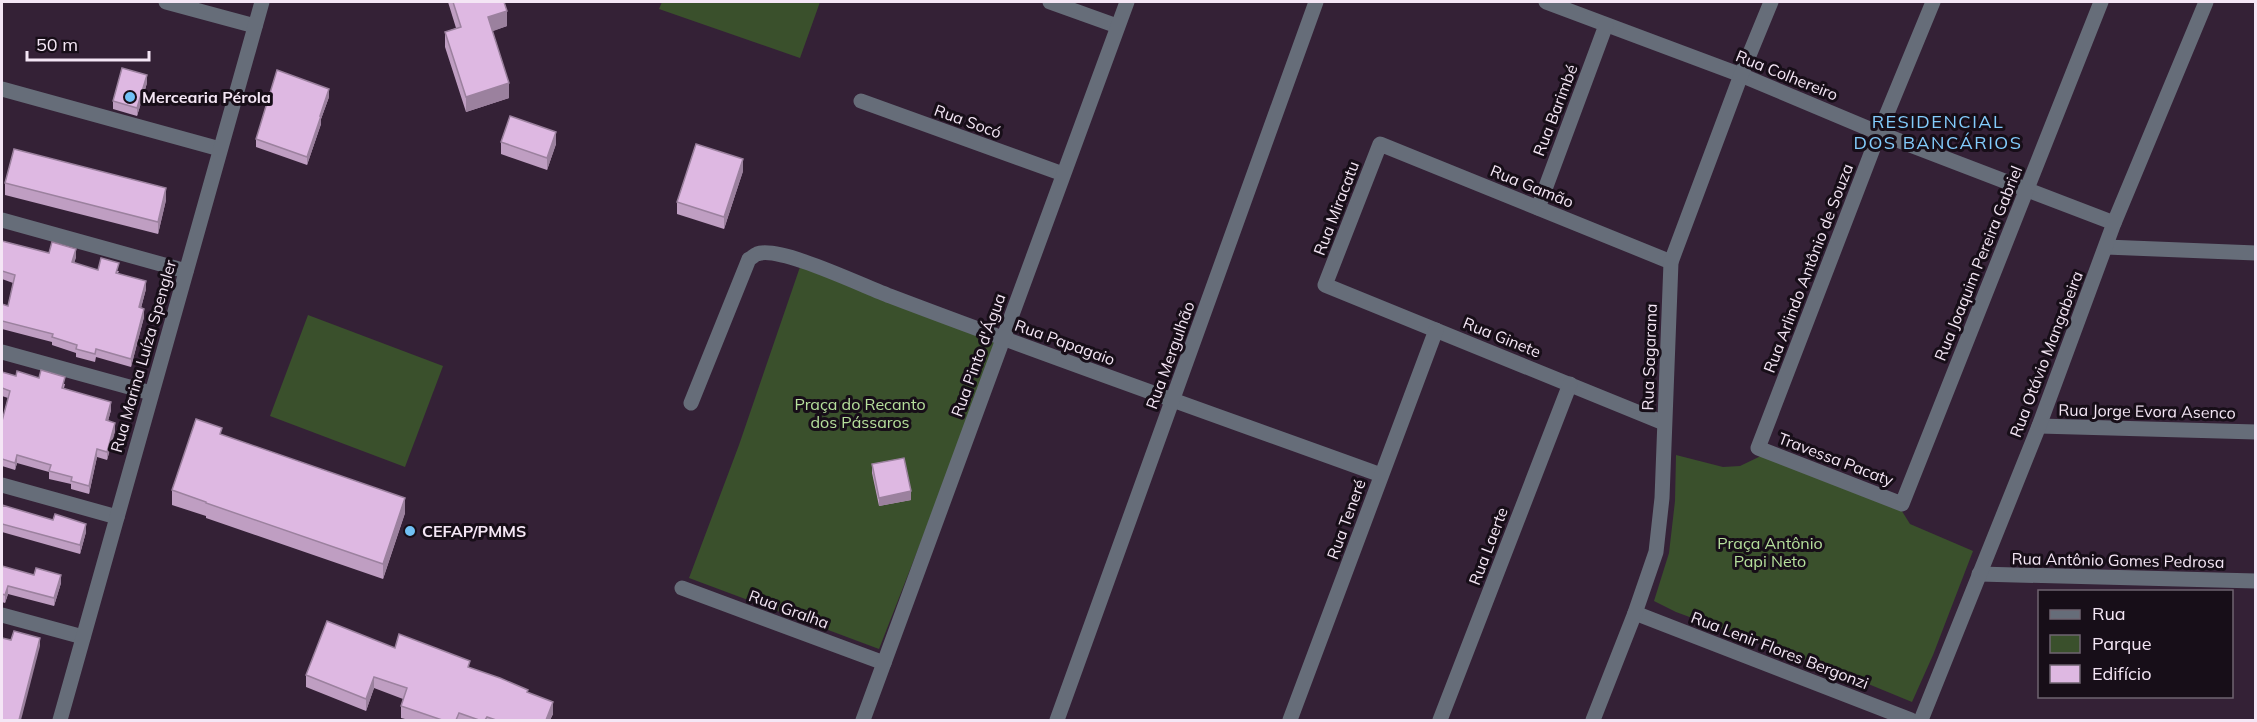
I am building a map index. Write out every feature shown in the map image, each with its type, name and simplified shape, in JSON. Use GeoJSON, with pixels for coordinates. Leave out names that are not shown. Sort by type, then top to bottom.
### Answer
{"type":"FeatureCollection","features":[{"type":"Feature","properties":{"kind":"street"},"geometry":{"type":"LineString","coordinates":[[166,2],[255,26]]}},
{"type":"Feature","properties":{"kind":"street","name":"Rua Marina Luíza Spengler"},"geometry":{"type":"LineString","coordinates":[[60,720],[262,2]]}},
{"type":"Feature","properties":{"kind":"street"},"geometry":{"type":"LineString","coordinates":[[1050,2],[1118,26]]}},
{"type":"Feature","properties":{"kind":"street","name":"Rua Pinto d'Água"},"geometry":{"type":"LineString","coordinates":[[863,720],[1126,2]]}},
{"type":"Feature","properties":{"kind":"street","name":"Rua Mergulhão"},"geometry":{"type":"LineString","coordinates":[[1057,720],[1316,2]]}},
{"type":"Feature","properties":{"kind":"street","name":"Rua Colhereiro"},"geometry":{"type":"LineString","coordinates":[[1546,2],[1741,75],[1879,133],[2114,223]]}},
{"type":"Feature","properties":{"kind":"street","name":"Rua Sagarana"},"geometry":{"type":"LineString","coordinates":[[1593,720],[1656,552],[1662,498],[1671,262],[1771,2]]}},
{"type":"Feature","properties":{"kind":"street","name":"Rua Arlindo Antônio de Souza"},"geometry":{"type":"LineString","coordinates":[[1758,448],[1879,133],[1933,2]]}},
{"type":"Feature","properties":{"kind":"street","name":"Rua Joaquim Pereira Gabriel"},"geometry":{"type":"LineString","coordinates":[[1902,504],[2101,2]]}},
{"type":"Feature","properties":{"kind":"street","name":"Rua Otávio Mangabeira"},"geometry":{"type":"LineString","coordinates":[[1921,720],[2038,426],[2114,223],[2206,2]]}},
{"type":"Feature","properties":{"kind":"street","name":"Rua Barimbé"},"geometry":{"type":"LineString","coordinates":[[1538,208],[1606,25]]}},
{"type":"Feature","properties":{"kind":"street"},"geometry":{"type":"LineString","coordinates":[[2,90],[220,149]]}},
{"type":"Feature","properties":{"kind":"street","name":"Rua Socó"},"geometry":{"type":"LineString","coordinates":[[861,101],[1063,174]]}},
{"type":"Feature","properties":{"kind":"street","name":"Rua Gamão"},"geometry":{"type":"LineString","coordinates":[[1380,144],[1671,262]]}},
{"type":"Feature","properties":{"kind":"street","name":"Rua Miracatu"},"geometry":{"type":"LineString","coordinates":[[1325,285],[1380,144]]}},
{"type":"Feature","properties":{"kind":"street"},"geometry":{"type":"LineString","coordinates":[[2,220],[186,271]]}},
{"type":"Feature","properties":{"kind":"street"},"geometry":{"type":"LineString","coordinates":[[2106,247],[2256,253]]}},
{"type":"Feature","properties":{"kind":"street","name":"Rua Papagaio"},"geometry":{"type":"LineString","coordinates":[[691,404],[749,259],[758,254],[769,253],[799,259],[885,295],[1003,339],[1382,475]]}},
{"type":"Feature","properties":{"kind":"street","name":"Rua Ginete"},"geometry":{"type":"LineString","coordinates":[[1325,285],[1664,423]]}},
{"type":"Feature","properties":{"kind":"street","name":"Rua Teneré"},"geometry":{"type":"LineString","coordinates":[[1290,720],[1436,330]]}},
{"type":"Feature","properties":{"kind":"street"},"geometry":{"type":"LineString","coordinates":[[2,352],[151,393]]}},
{"type":"Feature","properties":{"kind":"street","name":"Rua Laerte"},"geometry":{"type":"LineString","coordinates":[[1440,720],[1570,384]]}},
{"type":"Feature","properties":{"kind":"street","name":"Rua Jorge Evora Asenco"},"geometry":{"type":"LineString","coordinates":[[2038,426],[2256,432]]}},
{"type":"Feature","properties":{"kind":"street","name":"Travessa Pacaty"},"geometry":{"type":"LineString","coordinates":[[1758,448],[1902,504]]}},
{"type":"Feature","properties":{"kind":"street"},"geometry":{"type":"LineString","coordinates":[[2,484],[117,517]]}},
{"type":"Feature","properties":{"kind":"street","name":"Rua Antônio Gomes Pedrosa"},"geometry":{"type":"LineString","coordinates":[[1980,574],[2256,581]]}},
{"type":"Feature","properties":{"kind":"street","name":"Rua Gralha"},"geometry":{"type":"LineString","coordinates":[[682,588],[884,663]]}},
{"type":"Feature","properties":{"kind":"street","name":"Rua Lenir Flores Bergonzi"},"geometry":{"type":"LineString","coordinates":[[1635,613],[1911,720]]}},
{"type":"Feature","properties":{"kind":"street"},"geometry":{"type":"LineString","coordinates":[[2,615],[83,637]]}},
{"type":"Feature","properties":{"kind":"green space"},"geometry":{"type":"Polygon","coordinates":[[[662,2],[820,2],[800,58],[659,9],[662,2]]]}},
{"type":"Feature","properties":{"kind":"green space","name":"Praça do Recanto dos Pássaros"},"geometry":{"type":"Polygon","coordinates":[[[801,264],[999,342],[879,649],[689,578],[739,445],[801,264]]]}},
{"type":"Feature","properties":{"kind":"green space"},"geometry":{"type":"Polygon","coordinates":[[[308,315],[443,366],[405,467],[270,416],[308,315]]]}},
{"type":"Feature","properties":{"kind":"green space","name":"Praça Antônio Papi Neto"},"geometry":{"type":"Polygon","coordinates":[[[1676,455],[1723,467],[1740,466],[1763,455],[1900,508],[1910,524],[1973,551],[1933,655],[1912,702],[1844,674],[1676,612],[1654,601],[1669,553],[1675,501],[1676,455]]]}},
{"type":"Feature","properties":{"kind":"building"},"geometry":{"type":"Polygon","coordinates":[[[453,2],[504,2],[507,11],[488,17],[509,83],[466,97],[445,32],[461,27],[453,2]]]}},
{"type":"Feature","properties":{"kind":"building","name":"Mercearia Pérola"},"geometry":{"type":"Polygon","coordinates":[[[122,68],[147,75],[137,108],[113,101],[122,68]]]}},
{"type":"Feature","properties":{"kind":"building"},"geometry":{"type":"Polygon","coordinates":[[[277,70],[329,89],[307,157],[256,139],[277,70]]]}},
{"type":"Feature","properties":{"kind":"building"},"geometry":{"type":"Polygon","coordinates":[[[510,116],[556,132],[547,158],[501,142],[510,116]]]}},
{"type":"Feature","properties":{"kind":"building"},"geometry":{"type":"Polygon","coordinates":[[[696,144],[743,159],[724,217],[677,202],[696,144]]]}},
{"type":"Feature","properties":{"kind":"building"},"geometry":{"type":"Polygon","coordinates":[[[14,149],[166,188],[158,222],[5,183],[14,149]]]}},
{"type":"Feature","properties":{"kind":"building"},"geometry":{"type":"Polygon","coordinates":[[[2,241],[49,253],[52,242],[76,249],[72,262],[98,270],[101,258],[119,263],[116,273],[146,281],[139,307],[144,309],[131,359],[96,349],[95,354],[76,349],[77,345],[52,337],[53,334],[2,321],[2,304],[8,306],[15,275],[2,271],[2,241]]]}},
{"type":"Feature","properties":{"kind":"building"},"geometry":{"type":"Polygon","coordinates":[[[41,370],[65,377],[62,388],[111,402],[106,420],[115,423],[107,452],[97,449],[89,486],[71,481],[72,477],[49,471],[51,465],[17,455],[15,463],[2,459],[2,421],[10,391],[2,388],[2,372],[16,376],[17,371],[39,378],[41,370]]]}},
{"type":"Feature","properties":{"kind":"building"},"geometry":{"type":"Polygon","coordinates":[[[196,419],[222,428],[220,434],[405,498],[383,564],[172,490],[196,419]]]}},
{"type":"Feature","properties":{"kind":"building"},"geometry":{"type":"Polygon","coordinates":[[[904,458],[911,491],[879,498],[872,464],[904,458]]]}},
{"type":"Feature","properties":{"kind":"building"},"geometry":{"type":"Polygon","coordinates":[[[2,505],[53,520],[55,514],[86,524],[80,545],[2,524],[2,505]]]}},
{"type":"Feature","properties":{"kind":"building"},"geometry":{"type":"Polygon","coordinates":[[[2,566],[34,575],[36,568],[61,575],[54,598],[8,586],[5,595],[2,594],[2,566]]]}},
{"type":"Feature","properties":{"kind":"building"},"geometry":{"type":"Polygon","coordinates":[[[327,621],[395,648],[399,634],[470,661],[468,667],[500,678],[553,702],[546,720],[496,720],[487,717],[485,720],[479,720],[459,713],[456,720],[442,720],[401,706],[407,688],[374,677],[366,699],[306,675],[327,621]]]}},
{"type":"Feature","properties":{"kind":"building"},"geometry":{"type":"Polygon","coordinates":[[[14,631],[40,638],[19,720],[2,720],[2,638],[11,640],[14,631]]]}},
{"type":"Feature","properties":{"kind":"place","name":"Mercearia Pérola"},"geometry":{"type":"Point","coordinates":[130,97]}},
{"type":"Feature","properties":{"kind":"place","name":"CEFAP/PMMS"},"geometry":{"type":"Point","coordinates":[410,531]}},
{"type":"Feature","properties":{"kind":"district","name":"RESIDENCIAL DOS BANCÁRIOS"},"geometry":{"type":"Point","coordinates":[1938,132]}}]}
